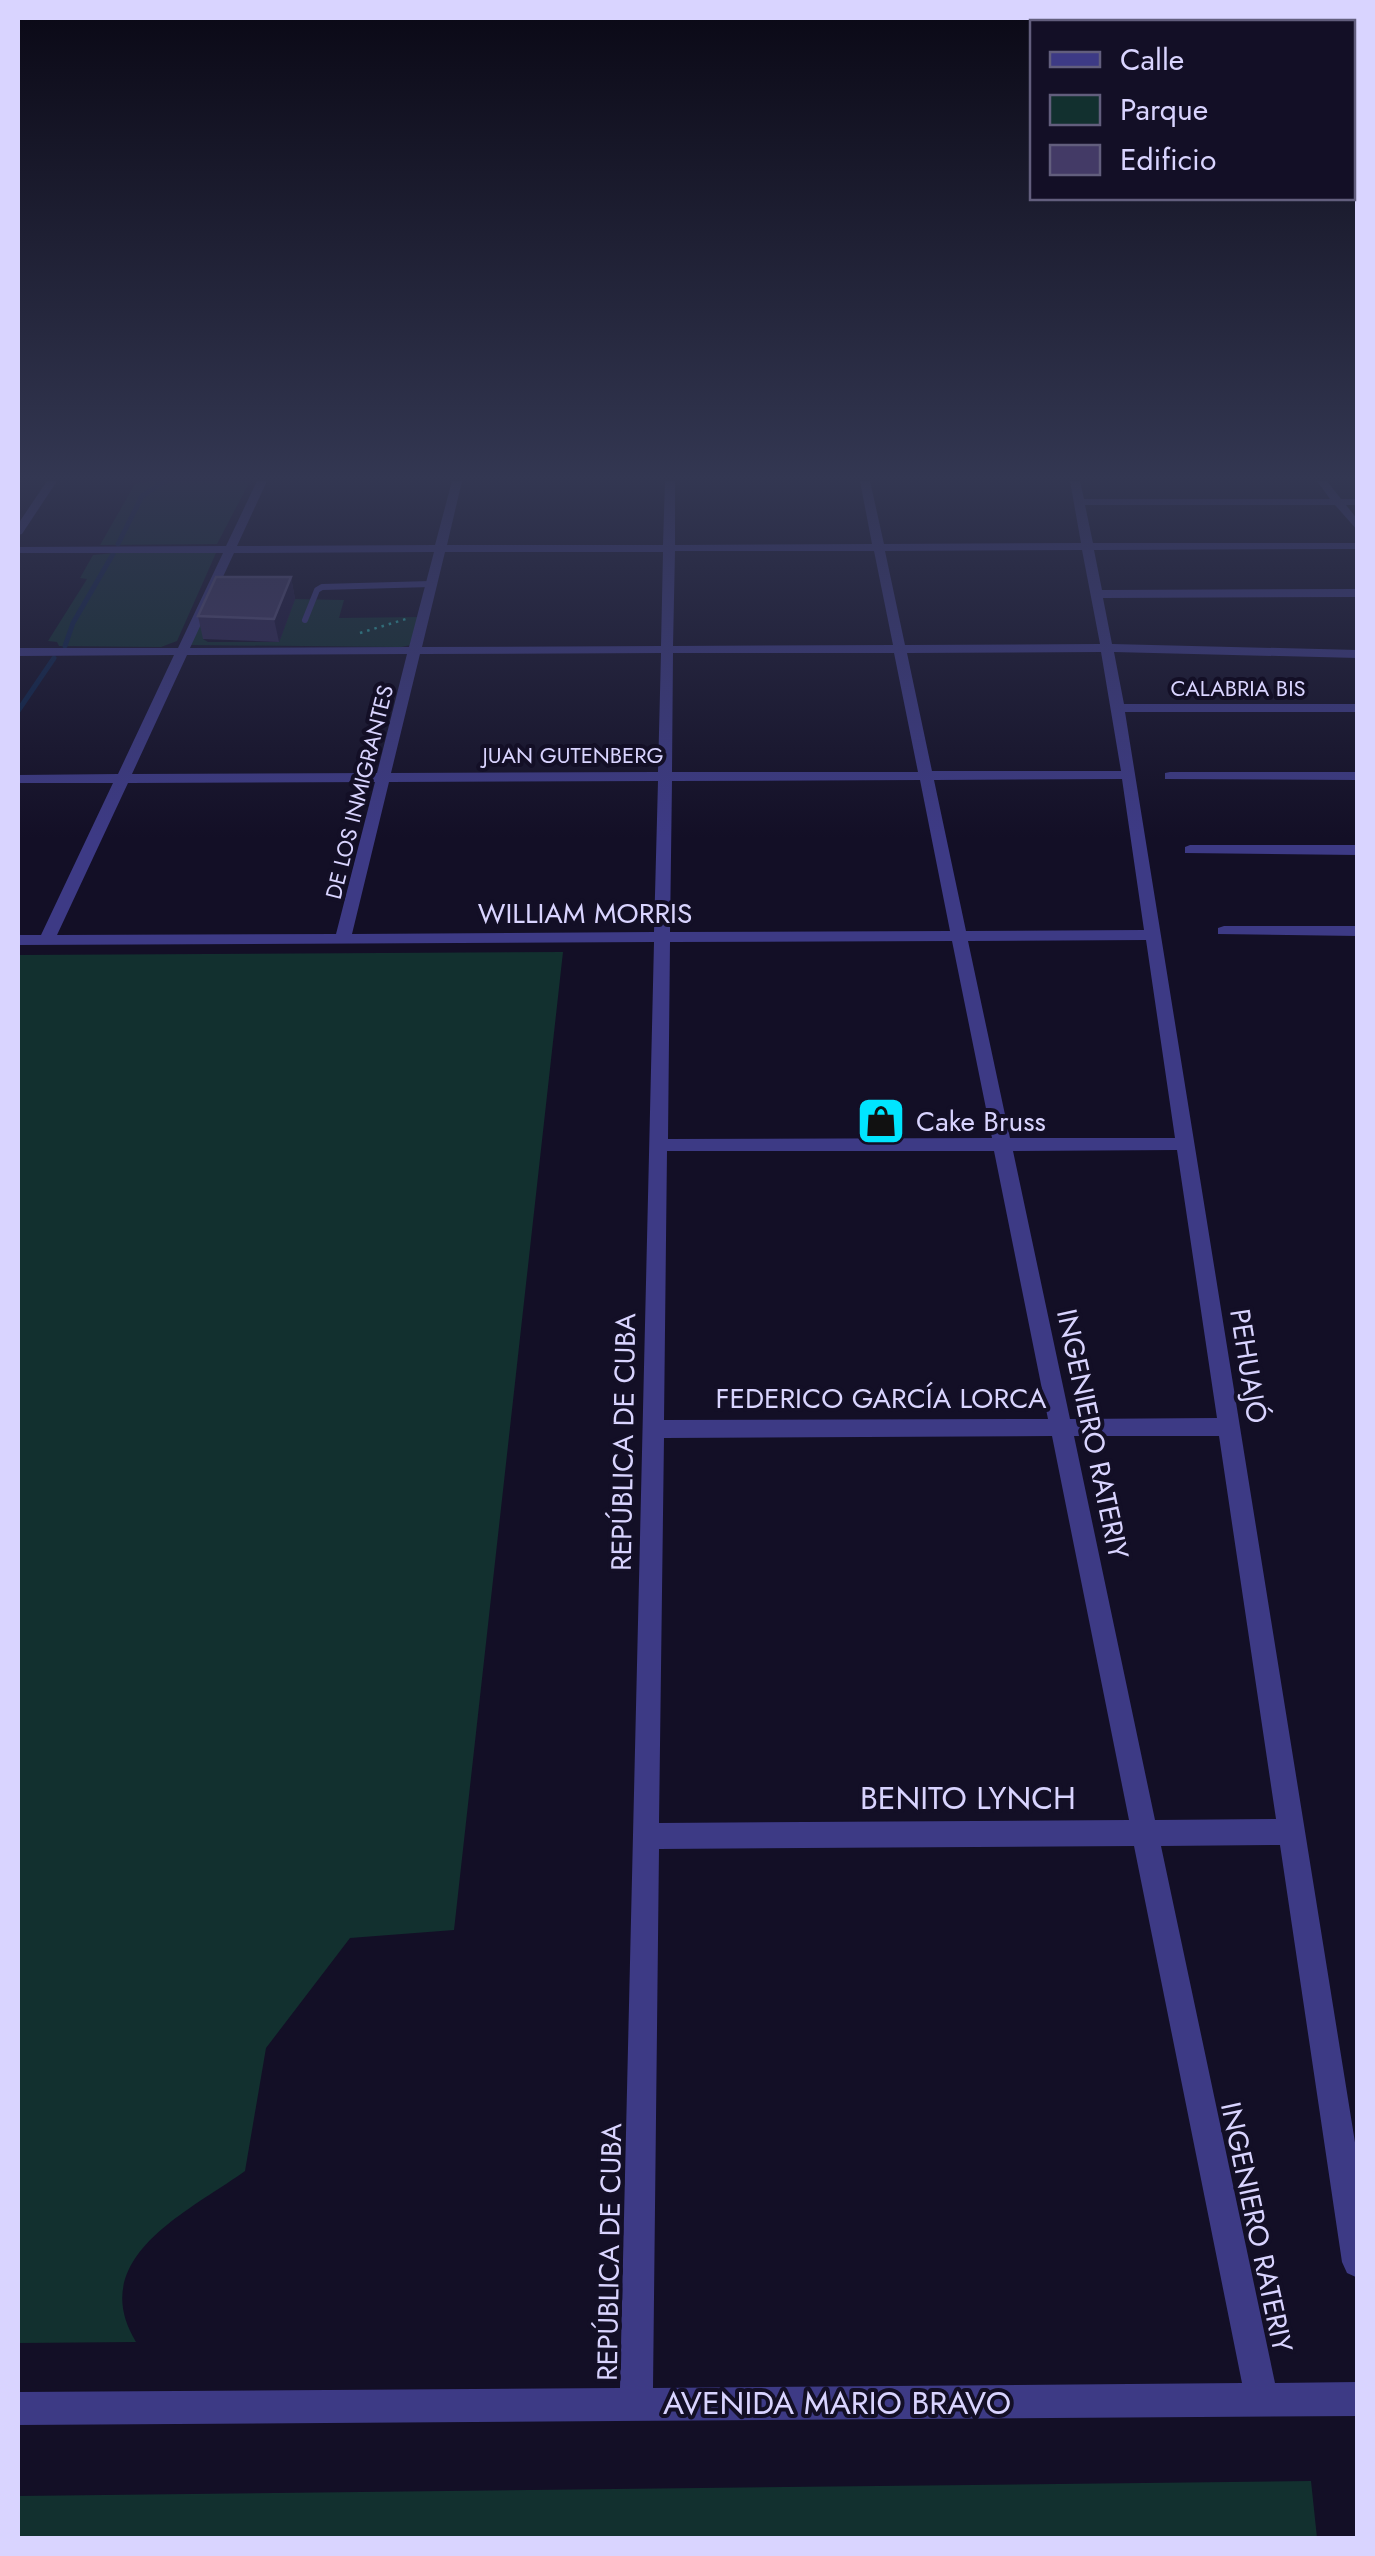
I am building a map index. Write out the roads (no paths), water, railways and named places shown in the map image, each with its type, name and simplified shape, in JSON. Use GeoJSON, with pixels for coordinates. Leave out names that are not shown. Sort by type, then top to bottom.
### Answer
{"type":"FeatureCollection","features":[{"type":"Feature","properties":{"kind":"street"},"geometry":{"type":"LineString","coordinates":[[46,940],[206,600]]}},
{"type":"Feature","properties":{"kind":"street","name":"DE LOS INMIGRANTES"},"geometry":{"type":"LineString","coordinates":[[342,939],[427,600]]}},
{"type":"Feature","properties":{"kind":"street","name":"REPÚBLICA DE CUBA"},"geometry":{"type":"LineString","coordinates":[[636,2404],[668,600]]}},
{"type":"Feature","properties":{"kind":"street","name":"INGENIERO RATERIY"},"geometry":{"type":"LineString","coordinates":[[889,600],[1262,2400]]}},
{"type":"Feature","properties":{"kind":"street","name":"PEHUAJÓ"},"geometry":{"type":"LineString","coordinates":[[1099,600],[1358,2262]]}},
{"type":"Feature","properties":{"kind":"street"},"geometry":{"type":"LineString","coordinates":[[18,652],[1108,648],[1358,654]]}},
{"type":"Feature","properties":{"kind":"street","name":"CALABRIA BIS"},"geometry":{"type":"LineString","coordinates":[[1118,708],[1358,708]]}},
{"type":"Feature","properties":{"kind":"street","name":"JUAN GUTENBERG"},"geometry":{"type":"LineString","coordinates":[[18,779],[1128,775]]}},
{"type":"Feature","properties":{"kind":"street"},"geometry":{"type":"LineString","coordinates":[[1170,776],[1358,776]]}},
{"type":"Feature","properties":{"kind":"street"},"geometry":{"type":"LineString","coordinates":[[1190,850],[1358,850]]}},
{"type":"Feature","properties":{"kind":"street"},"geometry":{"type":"LineString","coordinates":[[1224,931],[1358,931]]}},
{"type":"Feature","properties":{"kind":"street","name":"WILLIAM MORRIS"},"geometry":{"type":"LineString","coordinates":[[18,940],[1152,936]]}},
{"type":"Feature","properties":{"kind":"street"},"geometry":{"type":"LineString","coordinates":[[658,1145],[1184,1144]]}},
{"type":"Feature","properties":{"kind":"street","name":"FEDERICO GARCÍA LORCA"},"geometry":{"type":"LineString","coordinates":[[653,1429],[1228,1427]]}},
{"type":"Feature","properties":{"kind":"street","name":"BENITO LYNCH"},"geometry":{"type":"LineString","coordinates":[[646,1836],[1291,1832]]}},
{"type":"Feature","properties":{"kind":"street","name":"AVENIDA MARIO BRAVO"},"geometry":{"type":"LineString","coordinates":[[18,2409],[1358,2399]]}},
{"type":"Feature","properties":{"kind":"lane"},"geometry":{"type":"LineString","coordinates":[[305,620],[313,600]]}},
{"type":"Feature","properties":{"kind":"waterway"},"geometry":{"type":"LineString","coordinates":[[65,646],[86,600]]}},
{"type":"Feature","properties":{"kind":"waterway"},"geometry":{"type":"LineString","coordinates":[[18,711],[54,658]]}},
{"type":"Feature","properties":{"kind":"place","name":"Cake Bruss"},"geometry":{"type":"Point","coordinates":[881,1121]}}]}
